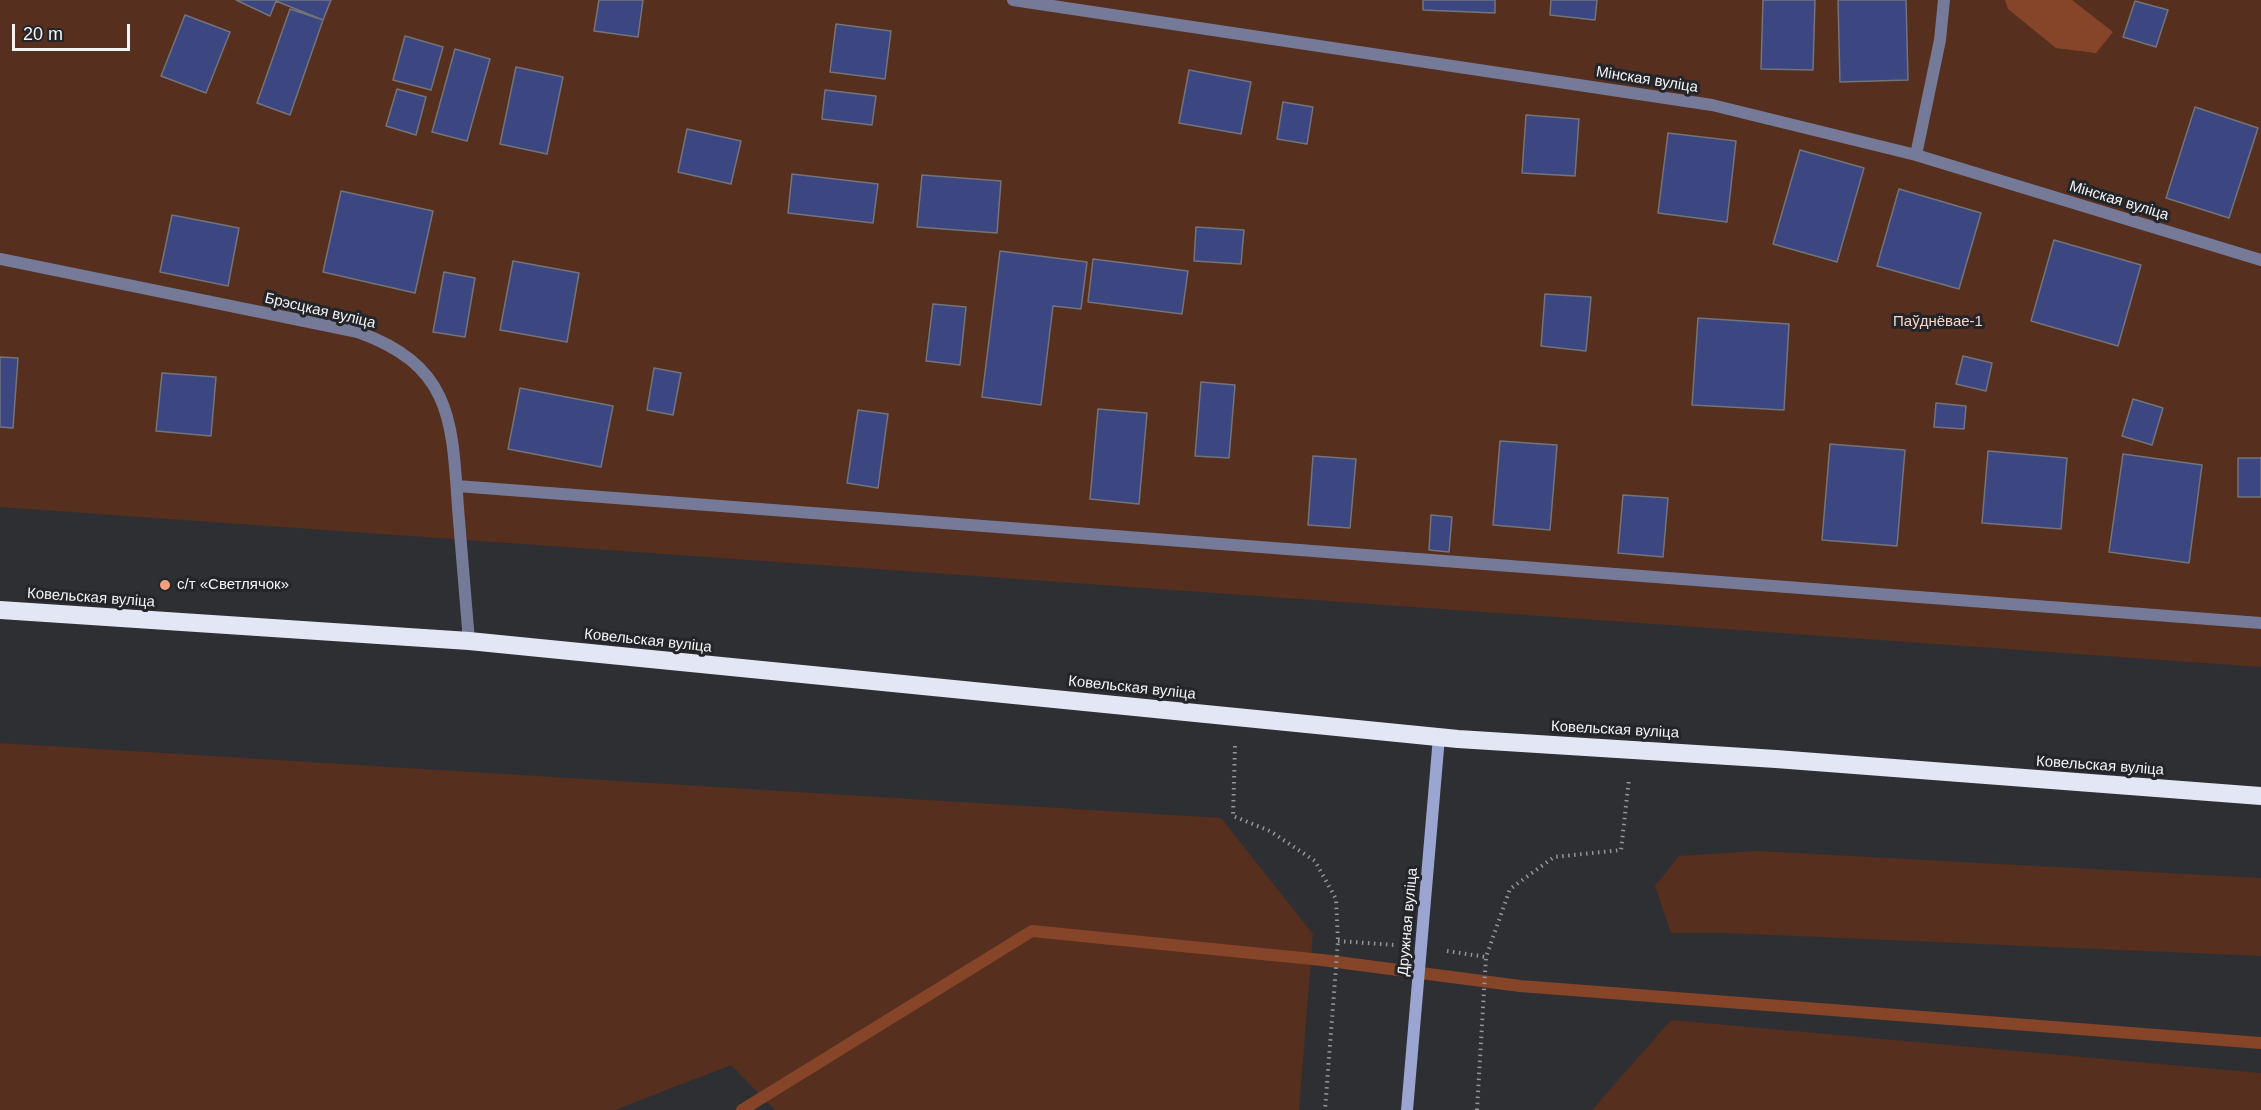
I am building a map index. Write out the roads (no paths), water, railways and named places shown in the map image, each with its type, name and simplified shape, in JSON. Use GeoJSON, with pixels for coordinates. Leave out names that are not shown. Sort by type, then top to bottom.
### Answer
{"type":"FeatureCollection","features":[{"type":"Feature","properties":{"kind":"highway","name":"Ковельская вуліца"},"geometry":{"type":"LineString","coordinates":[[0,610],[469,641],[1439,737],[1632,748],[2261,796]]}},
{"type":"Feature","properties":{"kind":"street","name":"Дружная вуліца"},"geometry":{"type":"LineString","coordinates":[[1407,1110],[1439,737]]}},
{"type":"Feature","properties":{"kind":"lane","name":"Мінская вуліца"},"geometry":{"type":"LineString","coordinates":[[1013,0],[1712,105],[1916,155],[2261,260]]}},
{"type":"Feature","properties":{"kind":"lane"},"geometry":{"type":"LineString","coordinates":[[1916,155],[1941,40],[1944,0]]}},
{"type":"Feature","properties":{"kind":"lane","name":"Брэсцкая вуліца"},"geometry":{"type":"LineString","coordinates":[[0,260],[357,332],[382,341],[404,353],[436,389],[452,431],[469,641]]}},
{"type":"Feature","properties":{"kind":"lane"},"geometry":{"type":"LineString","coordinates":[[457,486],[2261,623]]}},
{"type":"Feature","properties":{"kind":"waterway"},"geometry":{"type":"LineString","coordinates":[[742,1110],[1032,931],[1322,960],[1520,986],[2261,1043]]}},
{"type":"Feature","properties":{"kind":"place","name":"с/т «Светлячок»"},"geometry":{"type":"Point","coordinates":[165,585]}},
{"type":"Feature","properties":{"kind":"park label","name":"Паўднёвае-1"},"geometry":{"type":"Point","coordinates":[1938,322]}}]}
